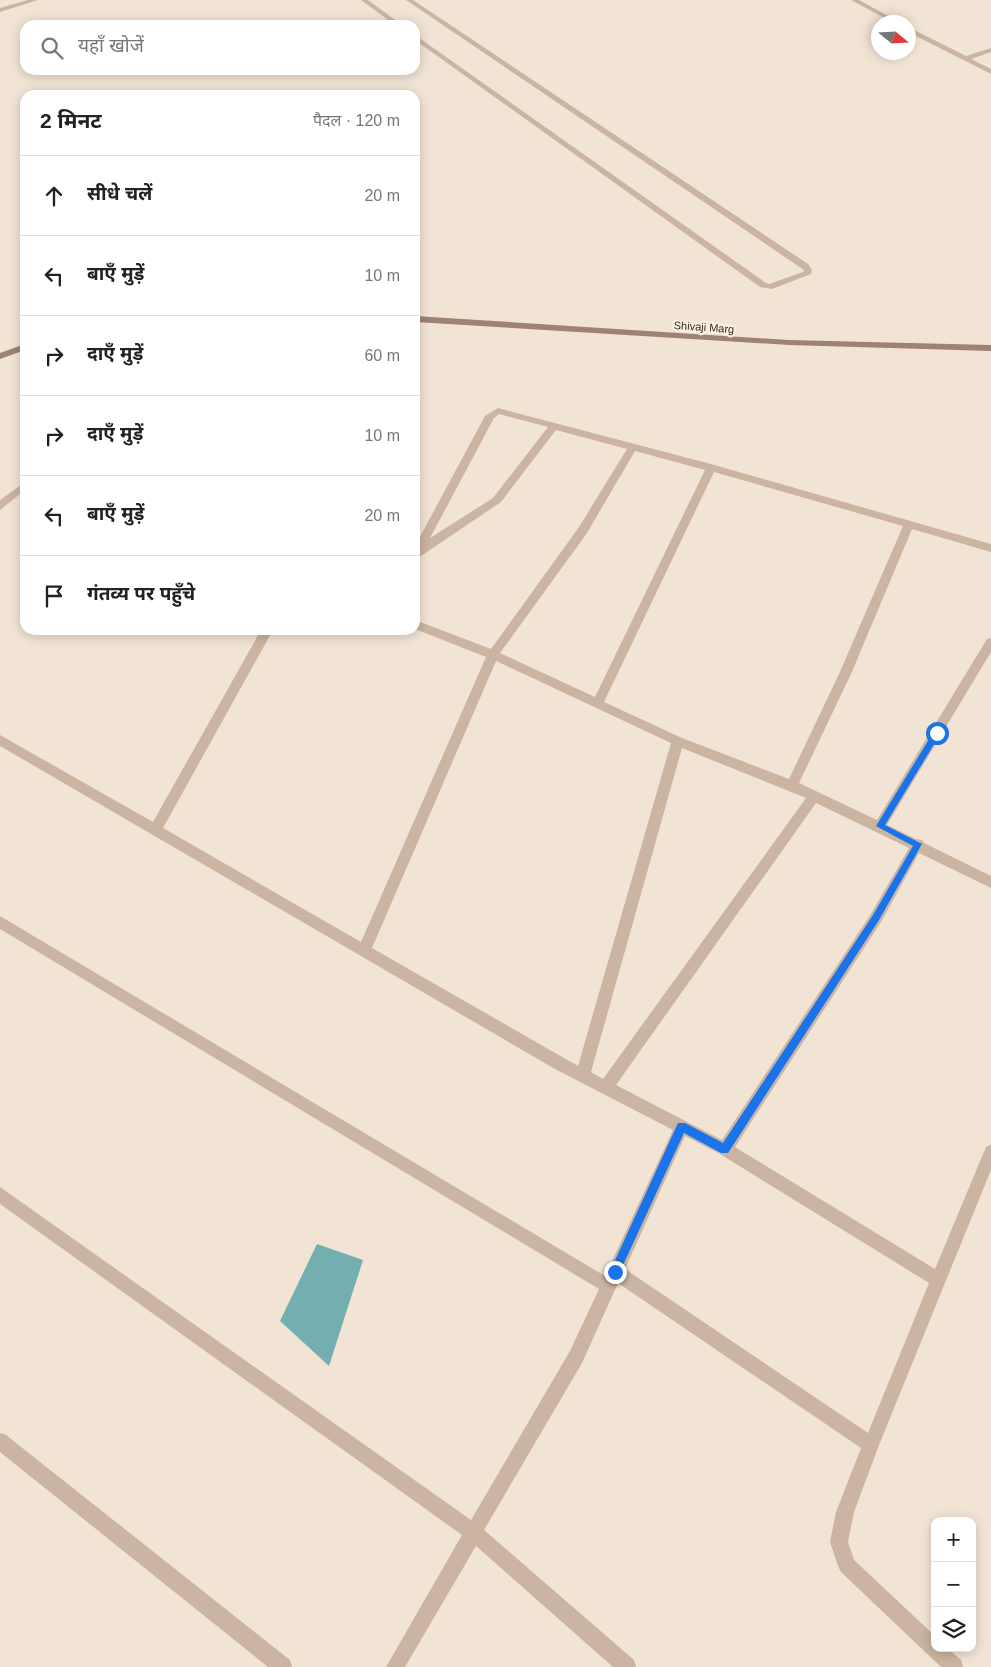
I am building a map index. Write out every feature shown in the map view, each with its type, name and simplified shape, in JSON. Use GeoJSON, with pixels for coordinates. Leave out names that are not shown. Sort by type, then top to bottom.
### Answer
{"type":"FeatureCollection","features":[{"type":"Feature","properties":{"kind":"main road","name":"Shivaji Marg"},"geometry":{"type":"LineString","coordinates":[[420,319],[757,342],[878,348],[991,348]]}},
{"type":"Feature","properties":{"kind":"main road"},"geometry":{"type":"LineString","coordinates":[[0,356],[20,349]]}},
{"type":"Feature","properties":{"kind":"street"},"geometry":{"type":"LineString","coordinates":[[0,10],[35,0]]}},
{"type":"Feature","properties":{"kind":"street"},"geometry":{"type":"LineString","coordinates":[[364,0],[392,20]]}},
{"type":"Feature","properties":{"kind":"street"},"geometry":{"type":"LineString","coordinates":[[409,0],[805,266],[808,270],[807,274],[769,287],[763,285],[420,41]]}},
{"type":"Feature","properties":{"kind":"street"},"geometry":{"type":"LineString","coordinates":[[854,0],[883,15]]}},
{"type":"Feature","properties":{"kind":"street"},"geometry":{"type":"LineString","coordinates":[[916,33],[991,72]]}},
{"type":"Feature","properties":{"kind":"street"},"geometry":{"type":"LineString","coordinates":[[965,59],[991,50]]}},
{"type":"Feature","properties":{"kind":"street"},"geometry":{"type":"LineString","coordinates":[[420,546],[490,416],[498,411],[632,448],[710,467],[991,548]]}},
{"type":"Feature","properties":{"kind":"street"},"geometry":{"type":"LineString","coordinates":[[420,550],[497,500],[554,426]]}},
{"type":"Feature","properties":{"kind":"street"},"geometry":{"type":"LineString","coordinates":[[364,951],[493,655],[583,530],[632,448]]}},
{"type":"Feature","properties":{"kind":"street"},"geometry":{"type":"LineString","coordinates":[[597,705],[710,467]]}},
{"type":"Feature","properties":{"kind":"street"},"geometry":{"type":"LineString","coordinates":[[0,506],[20,489]]}},
{"type":"Feature","properties":{"kind":"street"},"geometry":{"type":"LineString","coordinates":[[792,785],[845,674],[909,523]]}},
{"type":"Feature","properties":{"kind":"street"},"geometry":{"type":"LineString","coordinates":[[420,626],[493,655],[678,741],[792,785],[918,844],[991,882]]}},
{"type":"Feature","properties":{"kind":"street"},"geometry":{"type":"LineString","coordinates":[[155,830],[264,635]]}},
{"type":"Feature","properties":{"kind":"street"},"geometry":{"type":"LineString","coordinates":[[880,826],[991,642]]}},
{"type":"Feature","properties":{"kind":"street"},"geometry":{"type":"LineString","coordinates":[[0,740],[560,1064],[725,1149],[937,1279]]}},
{"type":"Feature","properties":{"kind":"street"},"geometry":{"type":"LineString","coordinates":[[583,1075],[678,741]]}},
{"type":"Feature","properties":{"kind":"street"},"geometry":{"type":"LineString","coordinates":[[606,1087],[814,796]]}},
{"type":"Feature","properties":{"kind":"street"},"geometry":{"type":"LineString","coordinates":[[725,1149],[876,918],[918,844]]}},
{"type":"Feature","properties":{"kind":"street"},"geometry":{"type":"LineString","coordinates":[[0,922],[612,1279],[871,1445]]}},
{"type":"Feature","properties":{"kind":"street"},"geometry":{"type":"LineString","coordinates":[[395,1667],[576,1357],[682,1127]]}},
{"type":"Feature","properties":{"kind":"street"},"geometry":{"type":"LineString","coordinates":[[954,1667],[847,1566],[839,1542],[845,1512],[871,1445],[937,1279],[991,1152]]}},
{"type":"Feature","properties":{"kind":"street"},"geometry":{"type":"LineString","coordinates":[[0,1195],[473,1532],[627,1667]]}},
{"type":"Feature","properties":{"kind":"street"},"geometry":{"type":"LineString","coordinates":[[0,1441],[283,1667]]}},
{"type":"Feature","properties":{"kind":"water"},"geometry":{"type":"Polygon","coordinates":[[[317,1244],[363,1260],[329,1366],[280,1321],[317,1244]]]}},
{"type":"Feature","properties":{"kind":"route"},"geometry":{"type":"LineString","coordinates":[[615,1272],[682,1127],[725,1149],[876,918],[918,844],[880,826],[937,733]]}}]}
